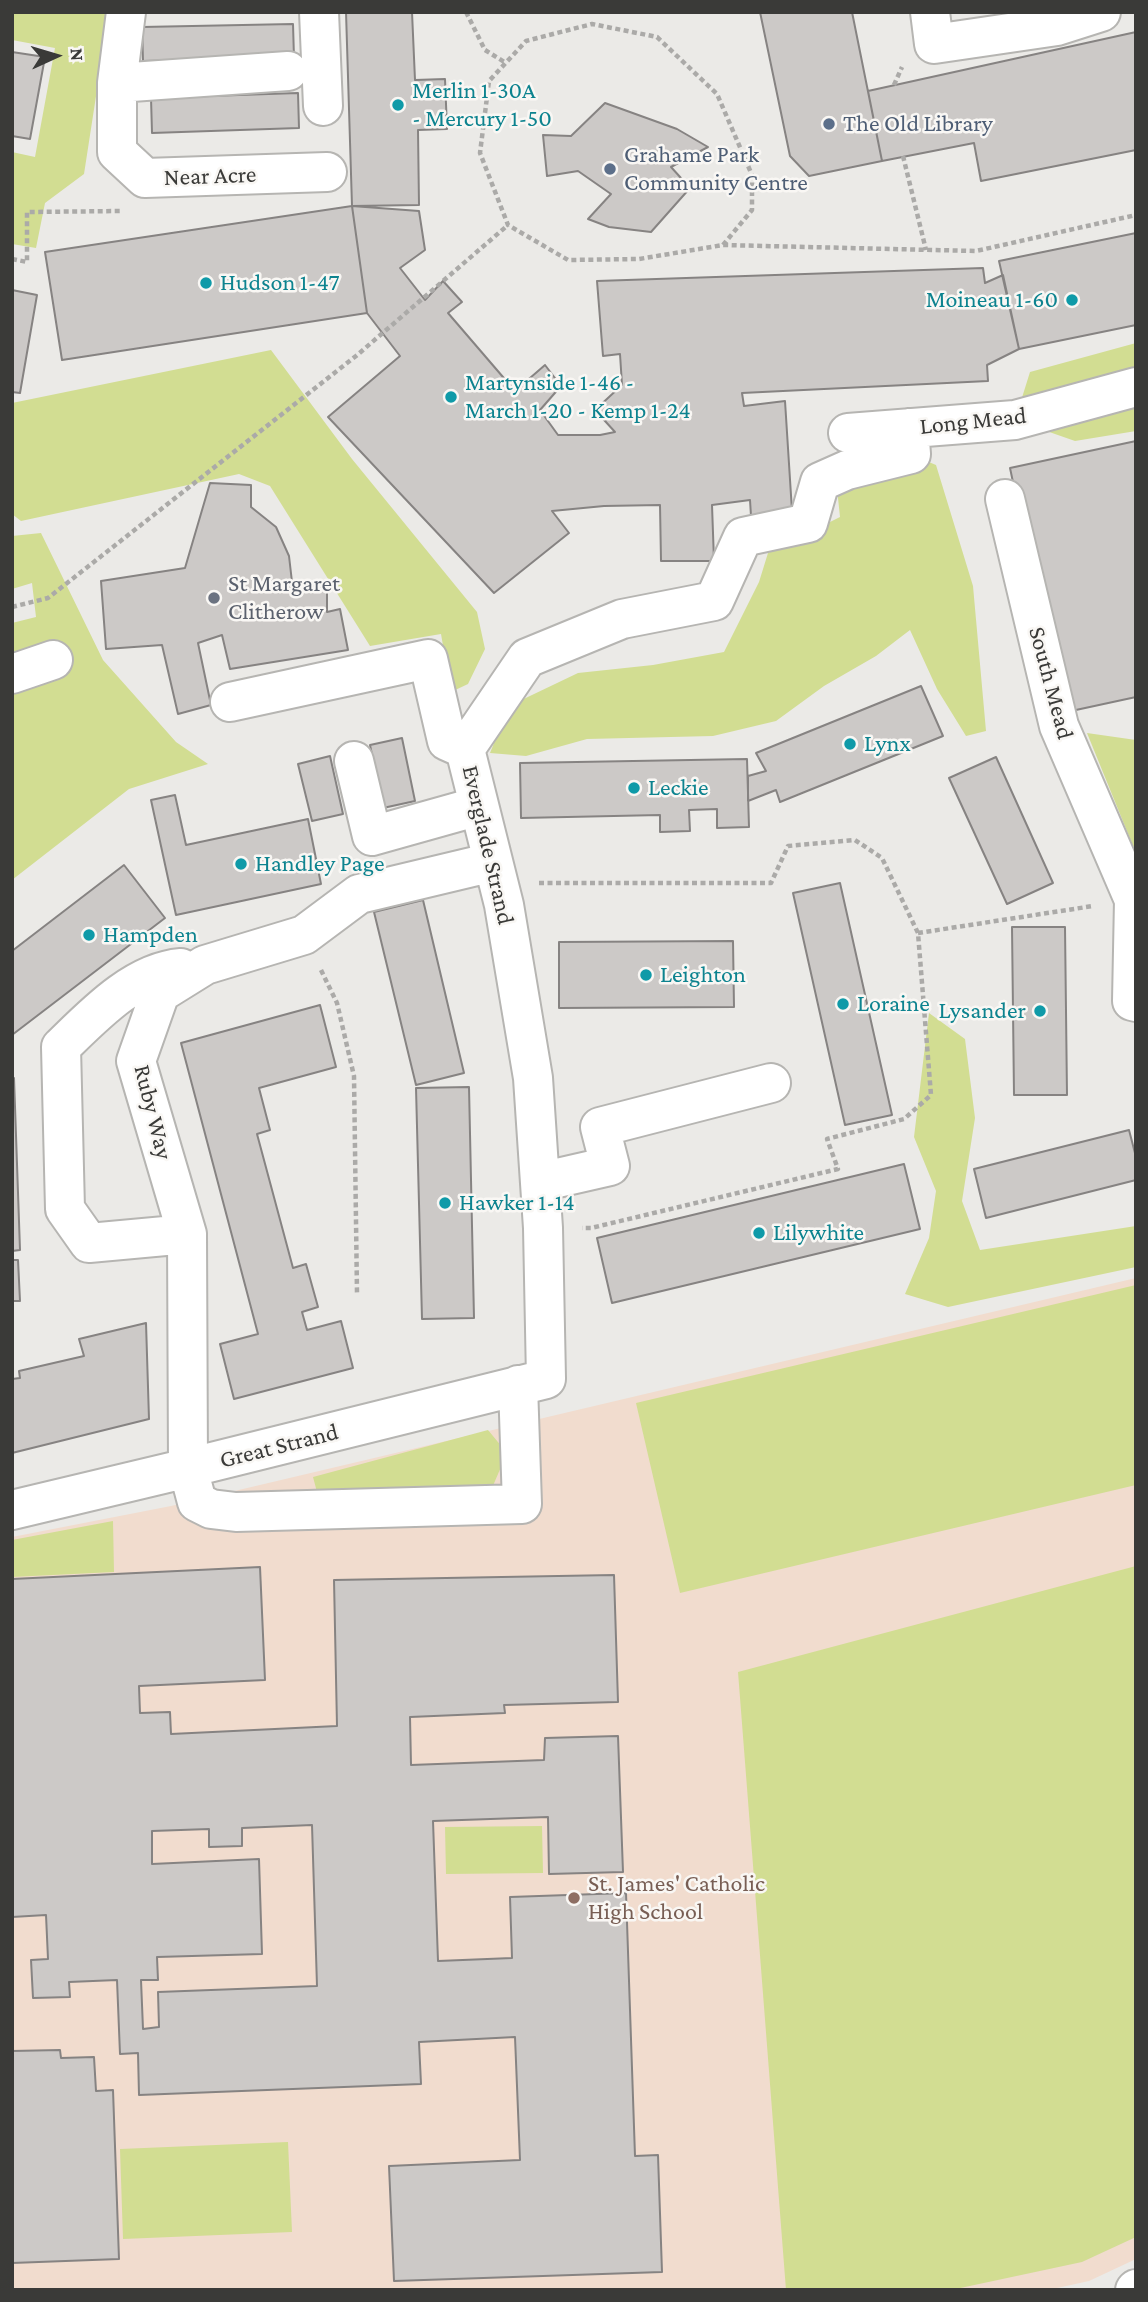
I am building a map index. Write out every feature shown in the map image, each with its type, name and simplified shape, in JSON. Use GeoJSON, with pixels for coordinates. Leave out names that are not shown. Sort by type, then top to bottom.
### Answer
{"type":"FeatureCollection","features":[{"type":"Feature","properties":{"kind":"street","name":"Near Acre"},"geometry":{"type":"LineString","coordinates":[[126,12],[117,83],[117,152],[145,178],[327,173]]}},
{"type":"Feature","properties":{"kind":"street"},"geometry":{"type":"LineString","coordinates":[[320,12],[323,106]]}},
{"type":"Feature","properties":{"kind":"street"},"geometry":{"type":"LineString","coordinates":[[929,12],[934,44],[1057,26],[1101,12]]}},
{"type":"Feature","properties":{"kind":"street"},"geometry":{"type":"LineString","coordinates":[[117,83],[288,71]]}},
{"type":"Feature","properties":{"kind":"street","name":"Long Mead"},"geometry":{"type":"LineString","coordinates":[[848,433],[1014,420],[1136,387]]}},
{"type":"Feature","properties":{"kind":"street","name":"Everglade Strand"},"geometry":{"type":"LineString","coordinates":[[188,1468],[197,1502],[211,1509],[236,1512],[522,1504],[543,1228],[533,1078],[496,873],[465,749],[527,658],[622,619],[714,601],[743,537],[808,523],[820,482],[846,470],[911,454],[909,428]]}},
{"type":"Feature","properties":{"kind":"street","name":"South Mead"},"geometry":{"type":"LineString","coordinates":[[1005,499],[1059,726],[1135,900],[1132,1001],[1136,1002]]}},
{"type":"Feature","properties":{"kind":"street"},"geometry":{"type":"LineString","coordinates":[[230,702],[428,659],[447,741],[465,749]]}},
{"type":"Feature","properties":{"kind":"street"},"geometry":{"type":"LineString","coordinates":[[12,674],[53,660]]}},
{"type":"Feature","properties":{"kind":"street"},"geometry":{"type":"LineString","coordinates":[[354,761],[372,836],[480,806]]}},
{"type":"Feature","properties":{"kind":"street","name":"Ruby Way"},"geometry":{"type":"LineString","coordinates":[[188,1468],[187,1234],[136,1061],[160,993],[205,965],[303,935],[359,894],[496,873]]}},
{"type":"Feature","properties":{"kind":"street"},"geometry":{"type":"LineString","coordinates":[[187,1234],[89,1243],[65,1209],[61,1047],[104,1005],[161,970],[205,965]]}},
{"type":"Feature","properties":{"kind":"street"},"geometry":{"type":"LineString","coordinates":[[540,1182],[610,1166],[600,1127],[771,1083]]}},
{"type":"Feature","properties":{"kind":"street","name":"Great Strand"},"geometry":{"type":"LineString","coordinates":[[12,1510],[532,1382]]}},
{"type":"Feature","properties":{"kind":"path"},"geometry":{"type":"LineString","coordinates":[[466,12],[485,50],[506,63]]}},
{"type":"Feature","properties":{"kind":"path"},"geometry":{"type":"LineString","coordinates":[[723,245],[752,209],[752,175],[717,94],[657,37],[592,24],[526,41],[489,81],[480,153],[509,225],[568,260],[639,259],[723,245],[976,251],[1136,215]]}},
{"type":"Feature","properties":{"kind":"path"},"geometry":{"type":"LineString","coordinates":[[903,156],[926,250]]}},
{"type":"Feature","properties":{"kind":"path"},"geometry":{"type":"LineString","coordinates":[[12,259],[27,261],[27,212],[130,211]]}},
{"type":"Feature","properties":{"kind":"path"},"geometry":{"type":"LineString","coordinates":[[12,607],[48,598],[356,356],[509,225]]}},
{"type":"Feature","properties":{"kind":"path"},"geometry":{"type":"LineString","coordinates":[[496,873],[771,883],[788,846],[855,840],[882,858],[918,933],[931,1095],[904,1119],[827,1139],[838,1168],[591,1228],[543,1228]]}},
{"type":"Feature","properties":{"kind":"path"},"geometry":{"type":"LineString","coordinates":[[918,933],[1135,900]]}},
{"type":"Feature","properties":{"kind":"path"},"geometry":{"type":"LineString","coordinates":[[303,935],[337,1003],[354,1076],[357,1293]]}},
{"type":"Feature","properties":{"kind":"shaded area","name":"St. James' Catholic High School"},"geometry":{"type":"Polygon","coordinates":[[[1136,1278],[1136,2259],[1089,2281],[1048,2290],[12,2290],[12,1537],[171,1506],[1136,1278]]]}},
{"type":"Feature","properties":{"kind":"green space"},"geometry":{"type":"Polygon","coordinates":[[[12,12],[109,12],[84,174],[45,203],[36,248],[12,244],[12,152],[35,157],[55,48],[12,40],[12,12]]]}},
{"type":"Feature","properties":{"kind":"green space"},"geometry":{"type":"Polygon","coordinates":[[[1136,343],[1136,431],[1075,441],[1015,420],[1030,372],[1136,343]]]}},
{"type":"Feature","properties":{"kind":"green space"},"geometry":{"type":"Polygon","coordinates":[[[271,350],[352,459],[477,612],[485,649],[468,684],[451,692],[441,634],[370,646],[270,486],[239,474],[21,521],[12,514],[12,403],[271,350]]]}},
{"type":"Feature","properties":{"kind":"green space"},"geometry":{"type":"Polygon","coordinates":[[[919,458],[936,465],[973,586],[986,731],[966,736],[937,689],[910,630],[876,656],[824,686],[776,721],[713,736],[587,739],[526,756],[490,753],[509,706],[578,673],[653,665],[724,652],[759,582],[768,553],[840,517],[836,479],[919,458]]]}},
{"type":"Feature","properties":{"kind":"green space"},"geometry":{"type":"Polygon","coordinates":[[[41,533],[103,660],[176,742],[208,764],[129,789],[12,880],[12,623],[36,617],[32,583],[12,589],[12,536],[41,533]]]}},
{"type":"Feature","properties":{"kind":"green space"},"geometry":{"type":"Polygon","coordinates":[[[1087,733],[1136,740],[1136,849],[1133,846],[1087,733]]]}},
{"type":"Feature","properties":{"kind":"green space"},"geometry":{"type":"Polygon","coordinates":[[[929,1013],[965,1039],[975,1118],[962,1201],[980,1250],[1136,1226],[1136,1267],[948,1307],[905,1294],[929,1238],[936,1191],[914,1137],[929,1013]]]}},
{"type":"Feature","properties":{"kind":"green space"},"geometry":{"type":"Polygon","coordinates":[[[1136,1285],[1136,1485],[680,1593],[636,1403],[1136,1285]]]}},
{"type":"Feature","properties":{"kind":"green space"},"geometry":{"type":"Polygon","coordinates":[[[488,1430],[507,1453],[492,1488],[317,1492],[313,1477],[488,1430]]]}},
{"type":"Feature","properties":{"kind":"green space"},"geometry":{"type":"Polygon","coordinates":[[[113,1521],[114,1572],[12,1577],[12,1540],[113,1521]]]}},
{"type":"Feature","properties":{"kind":"green space"},"geometry":{"type":"Polygon","coordinates":[[[1136,1566],[1136,2237],[1082,2262],[951,2290],[786,2290],[738,1672],[1136,1566]]]}},
{"type":"Feature","properties":{"kind":"green space"},"geometry":{"type":"Polygon","coordinates":[[[542,1826],[543,1873],[446,1874],[445,1827],[542,1826]]]}},
{"type":"Feature","properties":{"kind":"green space"},"geometry":{"type":"Polygon","coordinates":[[[288,2142],[292,2232],[123,2239],[120,2149],[288,2142]]]}},
{"type":"Feature","properties":{"kind":"building","name":"Merlin 1-30A - Mercury 1-50"},"geometry":{"type":"Polygon","coordinates":[[[346,12],[412,12],[415,80],[445,79],[447,129],[418,130],[419,205],[352,206],[346,12]]]}},
{"type":"Feature","properties":{"kind":"building","name":"The Old Library"},"geometry":{"type":"Polygon","coordinates":[[[760,12],[852,12],[882,161],[809,176],[790,156],[760,12]]]}},
{"type":"Feature","properties":{"kind":"building"},"geometry":{"type":"Polygon","coordinates":[[[293,24],[294,58],[143,61],[142,27],[293,24]]]}},
{"type":"Feature","properties":{"kind":"building"},"geometry":{"type":"Polygon","coordinates":[[[1136,32],[1136,150],[981,181],[974,143],[882,161],[868,91],[1136,32]]]}},
{"type":"Feature","properties":{"kind":"building"},"geometry":{"type":"Polygon","coordinates":[[[12,52],[45,57],[30,139],[12,136],[12,52]]]}},
{"type":"Feature","properties":{"kind":"building"},"geometry":{"type":"Polygon","coordinates":[[[298,93],[299,128],[152,133],[151,98],[298,93]]]}},
{"type":"Feature","properties":{"kind":"building","name":"Grahame Park Community Centre"},"geometry":{"type":"Polygon","coordinates":[[[605,103],[677,129],[708,147],[671,167],[690,188],[651,232],[609,227],[588,219],[611,194],[578,171],[547,176],[543,135],[571,136],[605,103]]]}},
{"type":"Feature","properties":{"kind":"building","name":"Hudson 1-47"},"geometry":{"type":"Polygon","coordinates":[[[352,206],[367,313],[62,360],[45,252],[352,206]]]}},
{"type":"Feature","properties":{"kind":"building","name":"Martynside 1-46 - March 1-20 - Kemp 1-24"},"geometry":{"type":"Polygon","coordinates":[[[352,206],[419,211],[425,250],[400,268],[425,300],[443,281],[462,302],[448,313],[515,391],[545,365],[561,386],[540,410],[558,435],[600,435],[615,432],[595,410],[622,385],[620,354],[603,356],[597,281],[983,268],[985,283],[1003,275],[1019,349],[987,365],[988,381],[742,393],[744,406],[785,401],[792,511],[751,516],[750,500],[712,505],[714,561],[661,561],[660,505],[604,506],[552,511],[569,533],[494,593],[328,417],[400,356],[367,313],[352,206]]]}},
{"type":"Feature","properties":{"kind":"building","name":"Moineau 1-60"},"geometry":{"type":"Polygon","coordinates":[[[1136,233],[1136,325],[1019,349],[999,261],[1136,233]]]}},
{"type":"Feature","properties":{"kind":"building"},"geometry":{"type":"Polygon","coordinates":[[[12,290],[37,295],[20,393],[12,392],[12,290]]]}},
{"type":"Feature","properties":{"kind":"building"},"geometry":{"type":"Polygon","coordinates":[[[1136,441],[1136,697],[1062,713],[1010,468],[1136,441]]]}},
{"type":"Feature","properties":{"kind":"building","name":"St Margaret Clitherow"},"geometry":{"type":"Polygon","coordinates":[[[210,483],[251,485],[251,507],[276,527],[289,556],[292,582],[327,588],[327,612],[340,609],[348,650],[230,669],[222,635],[198,643],[211,705],[178,714],[162,645],[106,649],[101,581],[185,568],[210,483]]]}},
{"type":"Feature","properties":{"kind":"building","name":"Lynx"},"geometry":{"type":"Polygon","coordinates":[[[921,686],[943,736],[780,802],[776,790],[748,801],[748,776],[766,771],[756,753],[921,686]]]}},
{"type":"Feature","properties":{"kind":"building"},"geometry":{"type":"Polygon","coordinates":[[[402,738],[415,801],[383,808],[370,745],[402,738]]]}},
{"type":"Feature","properties":{"kind":"building"},"geometry":{"type":"Polygon","coordinates":[[[330,756],[343,814],[312,821],[298,764],[330,756]]]}},
{"type":"Feature","properties":{"kind":"building"},"geometry":{"type":"Polygon","coordinates":[[[996,757],[1053,883],[1007,904],[949,778],[996,757]]]}},
{"type":"Feature","properties":{"kind":"building","name":"Leckie"},"geometry":{"type":"Polygon","coordinates":[[[747,759],[749,827],[717,828],[717,809],[689,810],[690,831],[660,832],[660,815],[521,818],[520,763],[747,759]]]}},
{"type":"Feature","properties":{"kind":"building","name":"Handley Page"},"geometry":{"type":"Polygon","coordinates":[[[175,795],[186,845],[308,819],[321,884],[176,915],[151,800],[175,795]]]}},
{"type":"Feature","properties":{"kind":"building","name":"Hampden"},"geometry":{"type":"Polygon","coordinates":[[[124,865],[165,918],[12,1035],[12,951],[124,865]]]}},
{"type":"Feature","properties":{"kind":"building","name":"Loraine"},"geometry":{"type":"Polygon","coordinates":[[[840,883],[892,1115],[845,1125],[793,893],[840,883]]]}},
{"type":"Feature","properties":{"kind":"building"},"geometry":{"type":"Polygon","coordinates":[[[423,900],[464,1073],[416,1085],[374,912],[423,900]]]}},
{"type":"Feature","properties":{"kind":"building","name":"Lysander"},"geometry":{"type":"Polygon","coordinates":[[[1012,927],[1065,927],[1067,1095],[1014,1095],[1012,927]]]}},
{"type":"Feature","properties":{"kind":"building","name":"Leighton"},"geometry":{"type":"Polygon","coordinates":[[[733,941],[734,1007],[559,1008],[559,942],[733,941]]]}},
{"type":"Feature","properties":{"kind":"building"},"geometry":{"type":"Polygon","coordinates":[[[320,1005],[336,1067],[259,1088],[270,1130],[257,1134],[293,1268],[306,1264],[318,1307],[302,1312],[307,1330],[341,1321],[353,1368],[234,1399],[220,1344],[258,1334],[181,1043],[320,1005]]]}},
{"type":"Feature","properties":{"kind":"building"},"geometry":{"type":"Polygon","coordinates":[[[14,1078],[20,1250],[12,1251],[12,1079],[14,1078]]]}},
{"type":"Feature","properties":{"kind":"building","name":"Hawker 1-14"},"geometry":{"type":"Polygon","coordinates":[[[469,1087],[474,1318],[422,1319],[416,1088],[469,1087]]]}},
{"type":"Feature","properties":{"kind":"building"},"geometry":{"type":"Polygon","coordinates":[[[1129,1130],[1136,1157],[1136,1180],[986,1218],[974,1169],[1129,1130]]]}},
{"type":"Feature","properties":{"kind":"building","name":"Lilywhite"},"geometry":{"type":"Polygon","coordinates":[[[904,1164],[920,1229],[612,1303],[597,1238],[904,1164]]]}},
{"type":"Feature","properties":{"kind":"building"},"geometry":{"type":"Polygon","coordinates":[[[12,1260],[18,1260],[20,1301],[12,1301],[12,1260]]]}},
{"type":"Feature","properties":{"kind":"building"},"geometry":{"type":"Polygon","coordinates":[[[146,1323],[149,1419],[12,1453],[12,1379],[20,1378],[19,1371],[84,1356],[79,1339],[146,1323]]]}},
{"type":"Feature","properties":{"kind":"building"},"geometry":{"type":"Polygon","coordinates":[[[260,1567],[265,1680],[139,1686],[140,1713],[170,1712],[171,1734],[337,1726],[334,1580],[614,1575],[618,1702],[504,1705],[505,1713],[410,1717],[411,1765],[544,1760],[545,1738],[618,1736],[623,1872],[549,1874],[548,1817],[433,1821],[438,1961],[512,1958],[510,1897],[626,1893],[635,2156],[658,2155],[662,2272],[394,2281],[389,2166],[520,2160],[515,2037],[419,2042],[421,2084],[139,2095],[138,2053],[120,2054],[117,1980],[69,1982],[70,1997],[33,1998],[31,1960],[48,1959],[46,1915],[12,1917],[12,1579],[260,1567]],[[312,1825],[242,1828],[242,1846],[209,1847],[209,1829],[152,1831],[152,1864],[259,1859],[262,1954],[157,1957],[158,1980],[141,1980],[143,2029],[159,2027],[158,1992],[317,1986],[312,1825]]]}},
{"type":"Feature","properties":{"kind":"building"},"geometry":{"type":"Polygon","coordinates":[[[60,2050],[61,2058],[94,2057],[96,2091],[113,2090],[119,2259],[12,2263],[12,2051],[60,2050]]]}},
{"type":"Feature","properties":{"kind":"place","name":"Merlin 1-30A - Mercury 1-50"},"geometry":{"type":"Point","coordinates":[398,105]}},
{"type":"Feature","properties":{"kind":"place","name":"The Old Library"},"geometry":{"type":"Point","coordinates":[829,124]}},
{"type":"Feature","properties":{"kind":"place","name":"Grahame Park Community Centre"},"geometry":{"type":"Point","coordinates":[610,169]}},
{"type":"Feature","properties":{"kind":"place","name":"Hudson 1-47"},"geometry":{"type":"Point","coordinates":[206,283]}},
{"type":"Feature","properties":{"kind":"place","name":"Moineau 1-60"},"geometry":{"type":"Point","coordinates":[1072,300]}},
{"type":"Feature","properties":{"kind":"place","name":"Martynside 1-46 - March 1-20 - Kemp 1-24"},"geometry":{"type":"Point","coordinates":[451,397]}},
{"type":"Feature","properties":{"kind":"place","name":"St Margaret Clitherow"},"geometry":{"type":"Point","coordinates":[214,598]}},
{"type":"Feature","properties":{"kind":"place","name":"Lynx"},"geometry":{"type":"Point","coordinates":[850,744]}},
{"type":"Feature","properties":{"kind":"place","name":"Leckie"},"geometry":{"type":"Point","coordinates":[634,788]}},
{"type":"Feature","properties":{"kind":"place","name":"Handley Page"},"geometry":{"type":"Point","coordinates":[241,864]}},
{"type":"Feature","properties":{"kind":"place","name":"Hampden"},"geometry":{"type":"Point","coordinates":[89,935]}},
{"type":"Feature","properties":{"kind":"place","name":"Leighton"},"geometry":{"type":"Point","coordinates":[646,975]}},
{"type":"Feature","properties":{"kind":"place","name":"Loraine"},"geometry":{"type":"Point","coordinates":[843,1004]}},
{"type":"Feature","properties":{"kind":"place","name":"Lysander"},"geometry":{"type":"Point","coordinates":[1040,1011]}},
{"type":"Feature","properties":{"kind":"place","name":"Hawker 1-14"},"geometry":{"type":"Point","coordinates":[445,1203]}},
{"type":"Feature","properties":{"kind":"place","name":"Lilywhite"},"geometry":{"type":"Point","coordinates":[759,1233]}},
{"type":"Feature","properties":{"kind":"place","name":"St. James' Catholic High School"},"geometry":{"type":"Point","coordinates":[574,1898]}}]}
